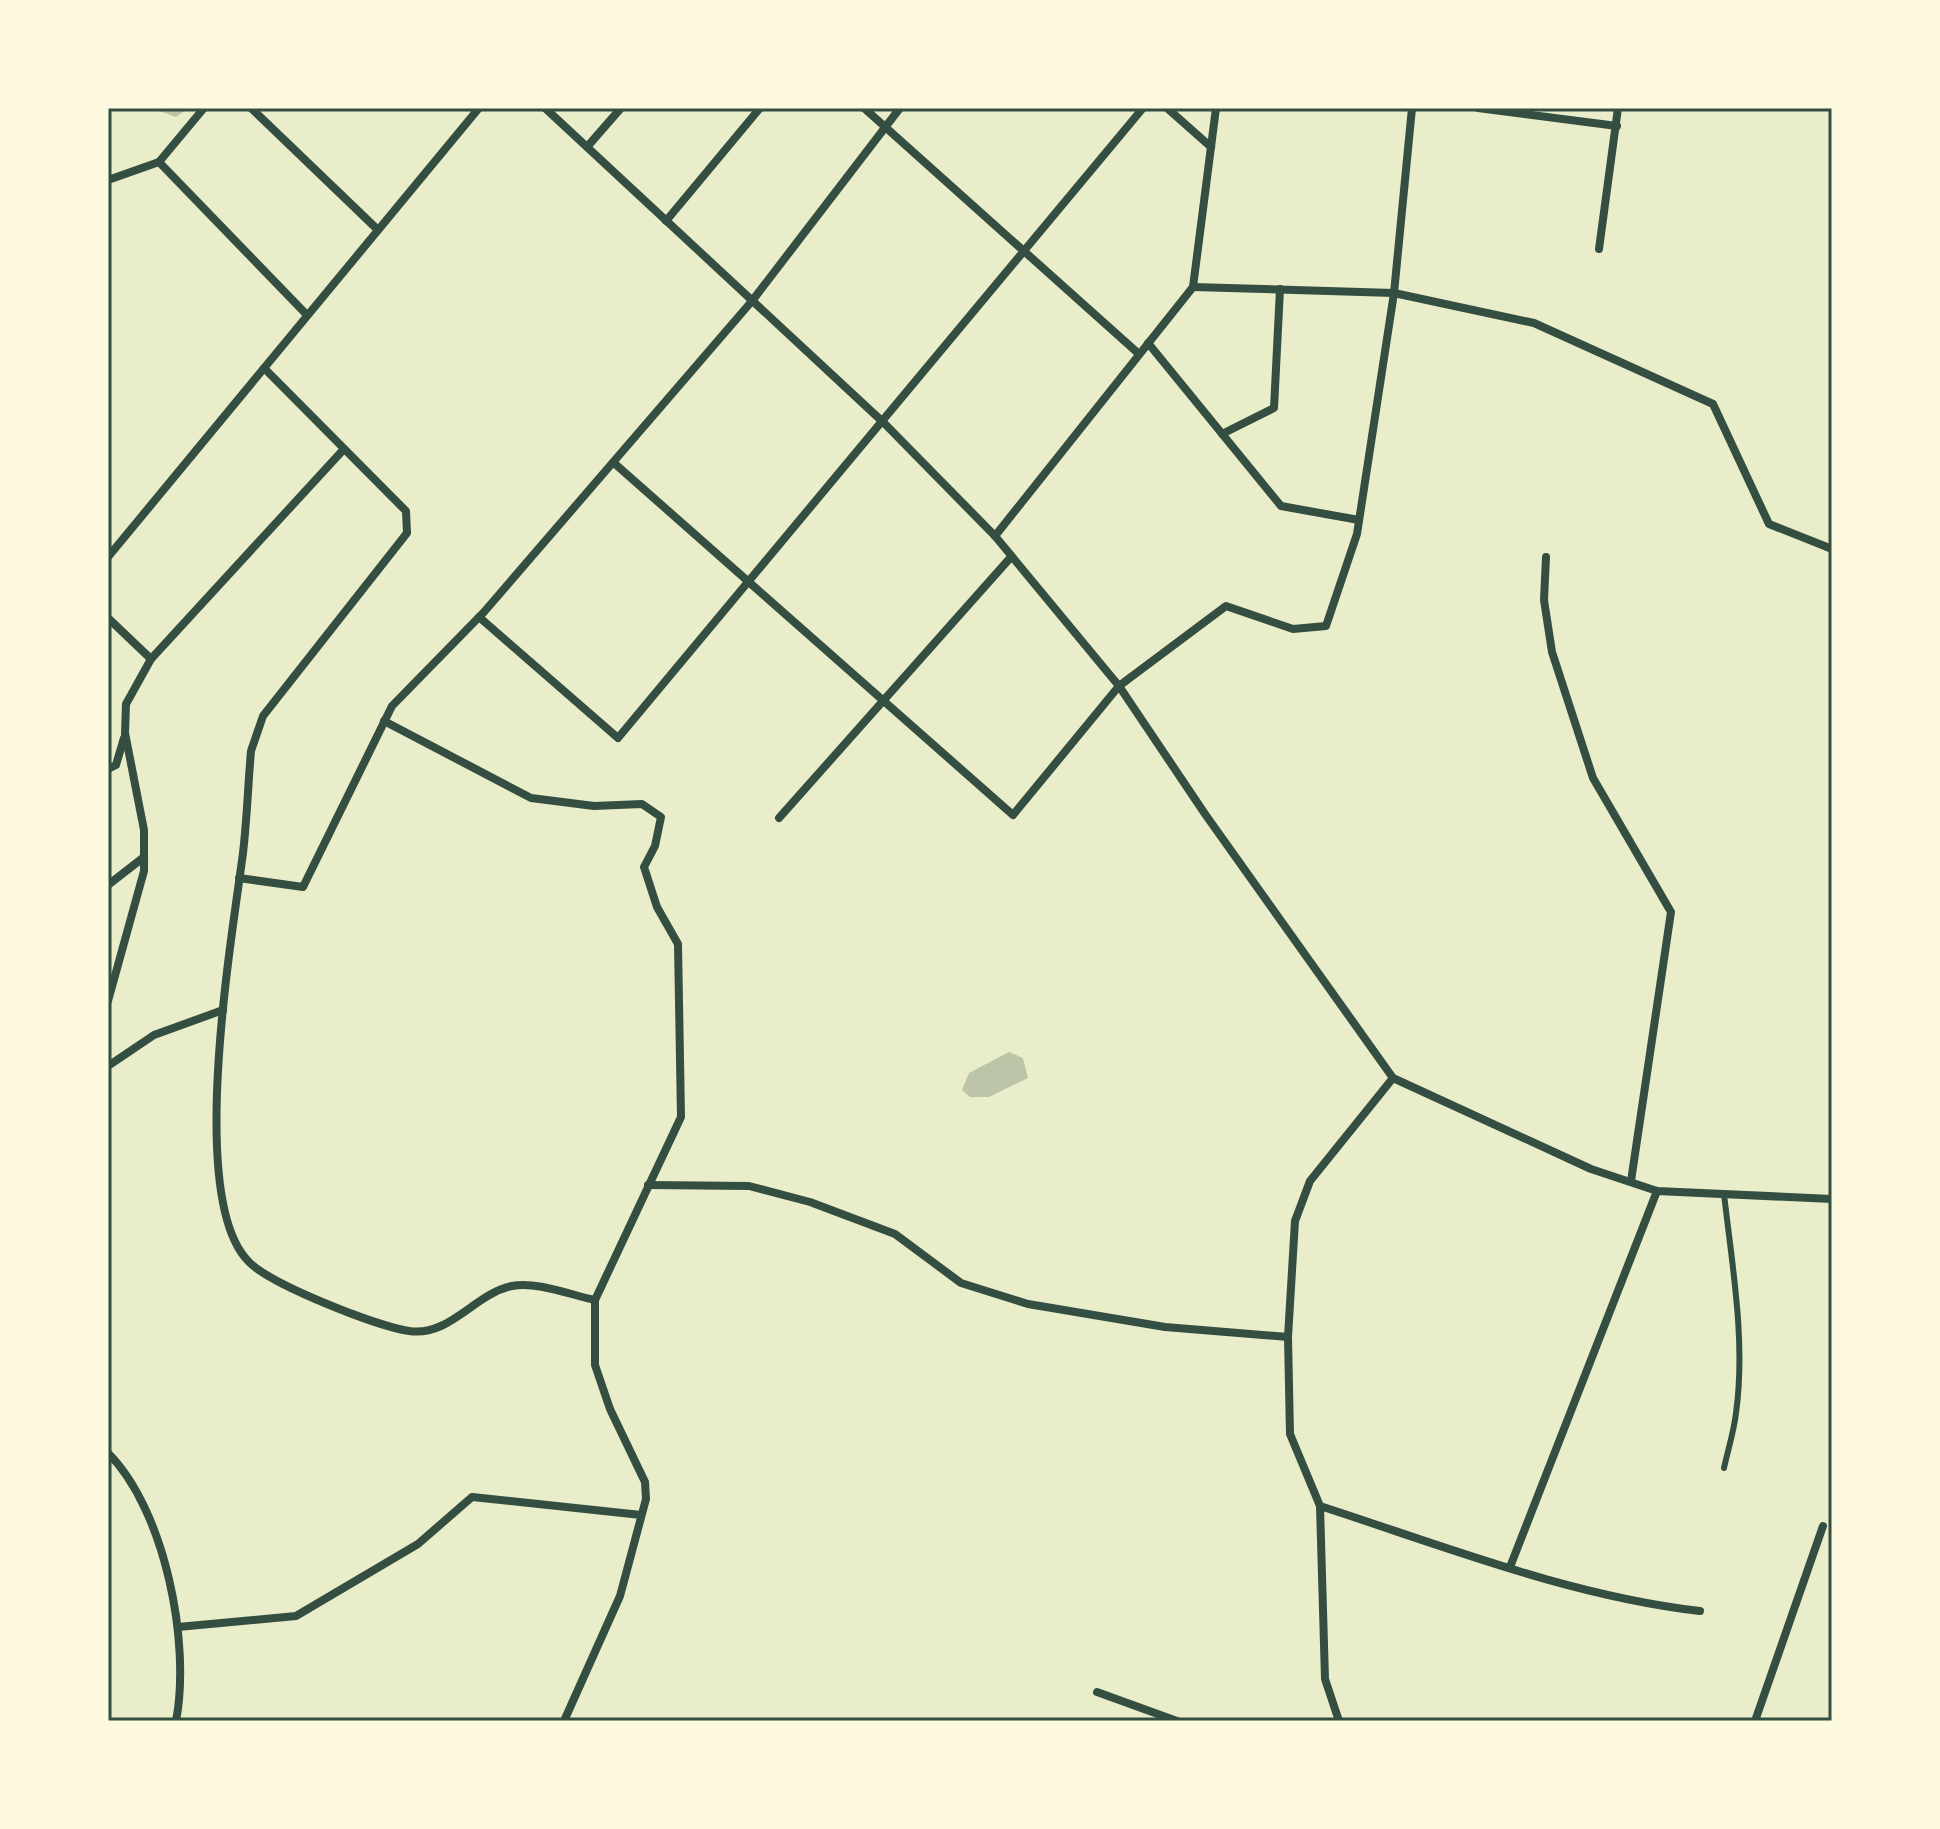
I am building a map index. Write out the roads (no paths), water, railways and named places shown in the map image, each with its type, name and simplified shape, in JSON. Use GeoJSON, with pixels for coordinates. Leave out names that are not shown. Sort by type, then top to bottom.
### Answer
{"type":"FeatureCollection","features":[{"type":"Feature","properties":{"kind":"street"},"geometry":{"type":"LineString","coordinates":[[108,180],[159,162],[204,108]]}},
{"type":"Feature","properties":{"kind":"street"},"geometry":{"type":"LineString","coordinates":[[251,108],[378,230]]}},
{"type":"Feature","properties":{"kind":"street"},"geometry":{"type":"LineString","coordinates":[[108,557],[479,108]]}},
{"type":"Feature","properties":{"kind":"street"},"geometry":{"type":"LineString","coordinates":[[545,108],[884,423],[995,536],[1119,686],[1205,814],[1393,1078],[1591,1169],[1657,1191],[1832,1199]]}},
{"type":"Feature","properties":{"kind":"street"},"geometry":{"type":"LineString","coordinates":[[587,147],[621,108]]}},
{"type":"Feature","properties":{"kind":"street"},"geometry":{"type":"LineString","coordinates":[[666,221],[760,108]]}},
{"type":"Feature","properties":{"kind":"street"},"geometry":{"type":"LineString","coordinates":[[864,108],[1139,354]]}},
{"type":"Feature","properties":{"kind":"street"},"geometry":{"type":"LineString","coordinates":[[239,878],[303,887],[392,706],[479,617],[752,301],[900,108]]}},
{"type":"Feature","properties":{"kind":"street"},"geometry":{"type":"LineString","coordinates":[[479,617],[618,738],[884,423],[1143,108]]}},
{"type":"Feature","properties":{"kind":"street"},"geometry":{"type":"LineString","coordinates":[[1167,108],[1211,147]]}},
{"type":"Feature","properties":{"kind":"street"},"geometry":{"type":"LineString","coordinates":[[995,536],[1193,287],[1216,108]]}},
{"type":"Feature","properties":{"kind":"street"},"geometry":{"type":"LineString","coordinates":[[614,463],[1013,815],[1119,686],[1226,606],[1293,629],[1326,626],[1359,520],[1394,293],[1412,108]]}},
{"type":"Feature","properties":{"kind":"street"},"geometry":{"type":"LineString","coordinates":[[1478,108],[1617,126]]}},
{"type":"Feature","properties":{"kind":"street"},"geometry":{"type":"LineString","coordinates":[[1599,249],[1618,108]]}},
{"type":"Feature","properties":{"kind":"street"},"geometry":{"type":"LineString","coordinates":[[159,162],[307,315]]}},
{"type":"Feature","properties":{"kind":"street"},"geometry":{"type":"LineString","coordinates":[[1193,287],[1394,293],[1534,323],[1713,404],[1769,524],[1832,549]]}},
{"type":"Feature","properties":{"kind":"street"},"geometry":{"type":"LineString","coordinates":[[1222,434],[1274,408],[1280,289]]}},
{"type":"Feature","properties":{"kind":"street"},"geometry":{"type":"LineString","coordinates":[[1148,343],[1281,506],[1359,520]]}},
{"type":"Feature","properties":{"kind":"street"},"geometry":{"type":"LineString","coordinates":[[264,368],[406,511],[407,533],[263,716],[251,751],[223,1010],[217,1156],[233,1238],[249,1262],[274,1278],[380,1325],[413,1332],[440,1329],[459,1314],[513,1286],[595,1300]]}},
{"type":"Feature","properties":{"kind":"street"},"geometry":{"type":"LineString","coordinates":[[108,1001],[144,871],[144,830],[125,733],[126,704],[151,659],[344,449]]}},
{"type":"Feature","properties":{"kind":"street"},"geometry":{"type":"LineString","coordinates":[[779,818],[1011,557]]}},
{"type":"Feature","properties":{"kind":"street"},"geometry":{"type":"LineString","coordinates":[[1546,557],[1544,600],[1552,652],[1593,778],[1671,912],[1631,1181]]}},
{"type":"Feature","properties":{"kind":"street"},"geometry":{"type":"LineString","coordinates":[[108,618],[151,659]]}},
{"type":"Feature","properties":{"kind":"street"},"geometry":{"type":"LineString","coordinates":[[384,721],[531,798],[594,806],[642,804],[661,817],[655,846],[644,867],[657,907],[678,944],[681,1117],[595,1300],[595,1365],[610,1409],[645,1482],[641,1515],[620,1596],[564,1721]]}},
{"type":"Feature","properties":{"kind":"street"},"geometry":{"type":"LineString","coordinates":[[108,769],[116,765],[125,733]]}},
{"type":"Feature","properties":{"kind":"street"},"geometry":{"type":"LineString","coordinates":[[108,885],[144,857]]}},
{"type":"Feature","properties":{"kind":"street"},"geometry":{"type":"LineString","coordinates":[[108,1066],[154,1035],[223,1010]]}},
{"type":"Feature","properties":{"kind":"street"},"geometry":{"type":"LineString","coordinates":[[1339,1721],[1325,1679],[1320,1506],[1290,1434],[1288,1337],[1295,1221],[1310,1181],[1393,1078]]}},
{"type":"Feature","properties":{"kind":"street"},"geometry":{"type":"LineString","coordinates":[[648,1185],[749,1186],[810,1202],[895,1234],[961,1283],[1028,1304],[1165,1327],[1288,1337]]}},
{"type":"Feature","properties":{"kind":"street"},"geometry":{"type":"LineString","coordinates":[[1510,1567],[1657,1191]]}},
{"type":"Feature","properties":{"kind":"street"},"geometry":{"type":"LineString","coordinates":[[108,1453],[138,1490],[160,1544],[178,1627],[176,1721]]}},
{"type":"Feature","properties":{"kind":"street"},"geometry":{"type":"LineString","coordinates":[[178,1627],[296,1616],[418,1544],[472,1497],[641,1515]]}},
{"type":"Feature","properties":{"kind":"street"},"geometry":{"type":"LineString","coordinates":[[1320,1506],[1510,1567],[1641,1604],[1700,1611]]}},
{"type":"Feature","properties":{"kind":"street"},"geometry":{"type":"LineString","coordinates":[[1755,1721],[1823,1526]]}},
{"type":"Feature","properties":{"kind":"street"},"geometry":{"type":"LineString","coordinates":[[1097,1692],[1177,1721]]}},
{"type":"Feature","properties":{"kind":"lane"},"geometry":{"type":"LineString","coordinates":[[1724,1194],[1735,1296],[1739,1379],[1736,1414],[1724,1468]]}}]}
